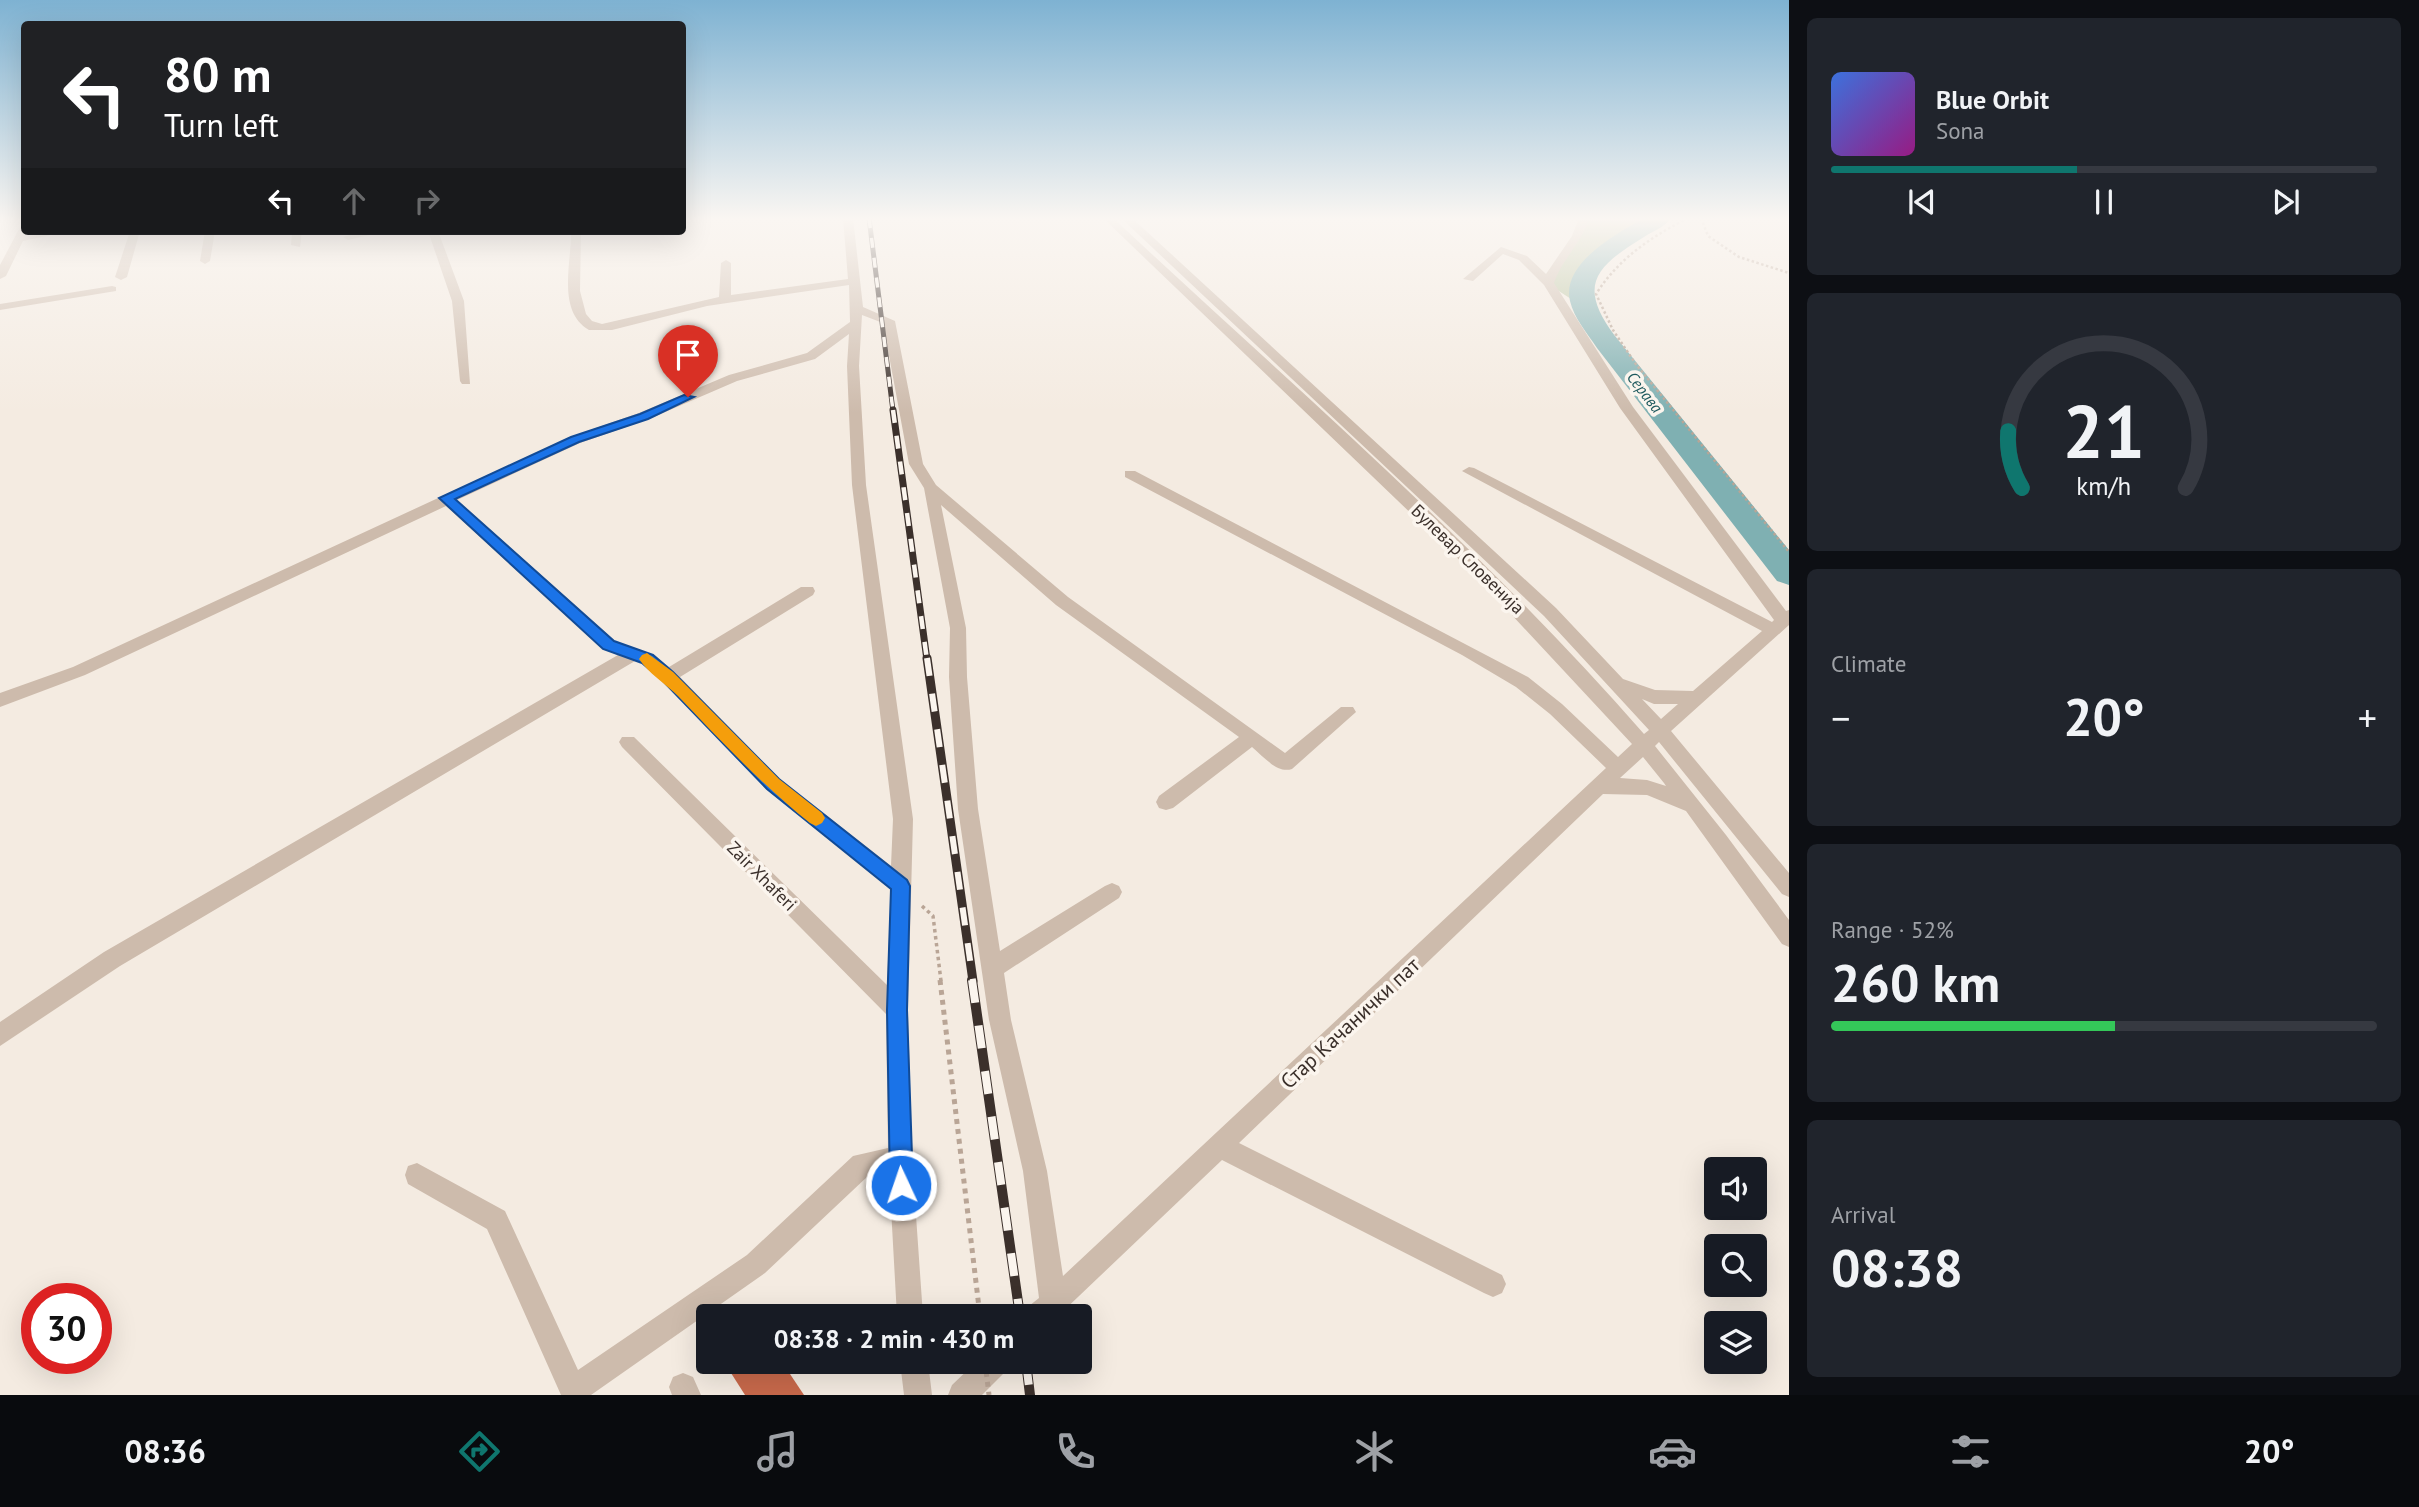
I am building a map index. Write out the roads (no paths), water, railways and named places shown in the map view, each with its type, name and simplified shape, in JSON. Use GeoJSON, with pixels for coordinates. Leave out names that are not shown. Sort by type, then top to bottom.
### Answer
{"type":"FeatureCollection","features":[{"type":"Feature","properties":{"kind":"street"},"geometry":{"type":"LineString","coordinates":[[452,283],[458,301],[466,381]]}},
{"type":"Feature","properties":{"kind":"street"},"geometry":{"type":"LineString","coordinates":[[573,283],[577,306],[588,325],[596,329],[725,300],[841,283]]}},
{"type":"Feature","properties":{"kind":"street"},"geometry":{"type":"LineString","coordinates":[[725,283],[725,300]]}},
{"type":"Feature","properties":{"kind":"street"},"geometry":{"type":"LineString","coordinates":[[855,283],[857,316],[853,366],[859,485],[903,819],[897,1010],[900,1158],[909,1304]]}},
{"type":"Feature","properties":{"kind":"street","name":"Булевар Словенија"},"geometry":{"type":"LineString","coordinates":[[1177,283],[1513,602],[1643,745],[1694,808],[1789,937]]}},
{"type":"Feature","properties":{"kind":"street","name":"Булевар Словенија"},"geometry":{"type":"LineString","coordinates":[[1197,283],[1550,612],[1661,731],[1789,888]]}},
{"type":"Feature","properties":{"kind":"street"},"geometry":{"type":"LineString","coordinates":[[1548,284],[1627,408],[1782,622]]}},
{"type":"Feature","properties":{"kind":"street"},"geometry":{"type":"LineString","coordinates":[[0,307],[112,289]]}},
{"type":"Feature","properties":{"kind":"street"},"geometry":{"type":"LineString","coordinates":[[0,700],[79,671],[575,440],[644,416],[733,379],[811,356],[857,316],[890,321],[916,464],[931,488],[1062,601],[1252,737],[1285,764],[1347,712]]}},
{"type":"Feature","properties":{"kind":"street"},"geometry":{"type":"LineString","coordinates":[[1469,471],[1782,622]]}},
{"type":"Feature","properties":{"kind":"street"},"geometry":{"type":"LineString","coordinates":[[1130,474],[1468,650],[1521,682],[1556,709],[1619,769]]}},
{"type":"Feature","properties":{"kind":"street"},"geometry":{"type":"LineString","coordinates":[[931,488],[958,628],[958,677],[968,809],[1000,1020],[1035,1171],[1046,1304]]}},
{"type":"Feature","properties":{"kind":"street"},"geometry":{"type":"LineString","coordinates":[[446,498],[609,645],[648,659],[668,676],[773,784],[901,886]]}},
{"type":"Feature","properties":{"kind":"street"},"geometry":{"type":"LineString","coordinates":[[668,676],[807,591]]}},
{"type":"Feature","properties":{"kind":"street","name":"Стар Качанички пат"},"geometry":{"type":"LineString","coordinates":[[1051,1304],[1643,745],[1782,622]]}},
{"type":"Feature","properties":{"kind":"street"},"geometry":{"type":"LineString","coordinates":[[0,1035],[112,959],[634,654]]}},
{"type":"Feature","properties":{"kind":"street"},"geometry":{"type":"LineString","coordinates":[[1617,683],[1654,697],[1697,698]]}},
{"type":"Feature","properties":{"kind":"street"},"geometry":{"type":"LineString","coordinates":[[1166,802],[1252,737]]}},
{"type":"Feature","properties":{"kind":"street","name":"Zair Xhaferi"},"geometry":{"type":"LineString","coordinates":[[628,742],[897,1010]]}},
{"type":"Feature","properties":{"kind":"street"},"geometry":{"type":"LineString","coordinates":[[1600,786],[1649,786],[1694,808]]}},
{"type":"Feature","properties":{"kind":"street"},"geometry":{"type":"LineString","coordinates":[[992,968],[1112,892]]}},
{"type":"Feature","properties":{"kind":"street"},"geometry":{"type":"LineString","coordinates":[[1220,1146],[1493,1284]]}},
{"type":"Feature","properties":{"kind":"street"},"geometry":{"type":"LineString","coordinates":[[417,1175],[496,1220],[574,1393],[756,1264],[862,1165],[900,1158]]}},
{"type":"Feature","properties":{"kind":"street"},"geometry":{"type":"LineString","coordinates":[[915,1374],[918,1395]]}},
{"type":"Feature","properties":{"kind":"street"},"geometry":{"type":"LineString","coordinates":[[962,1395],[983,1374]]}},
{"type":"Feature","properties":{"kind":"waterway","name":"Серава"},"geometry":{"type":"LineString","coordinates":[[1583,283],[1581,294],[1590,320],[1789,573]]}},
{"type":"Feature","properties":{"kind":"railway"},"geometry":{"type":"LineString","coordinates":[[877,283],[893,411]]}},
{"type":"Feature","properties":{"kind":"railway"},"geometry":{"type":"LineString","coordinates":[[893,410],[927,660]]}},
{"type":"Feature","properties":{"kind":"railway"},"geometry":{"type":"LineString","coordinates":[[927,658],[973,981]]}},
{"type":"Feature","properties":{"kind":"railway"},"geometry":{"type":"LineString","coordinates":[[972,980],[1018,1304]]}},
{"type":"Feature","properties":{"kind":"railway"},"geometry":{"type":"LineString","coordinates":[[1027,1374],[1030,1395]]}}]}
